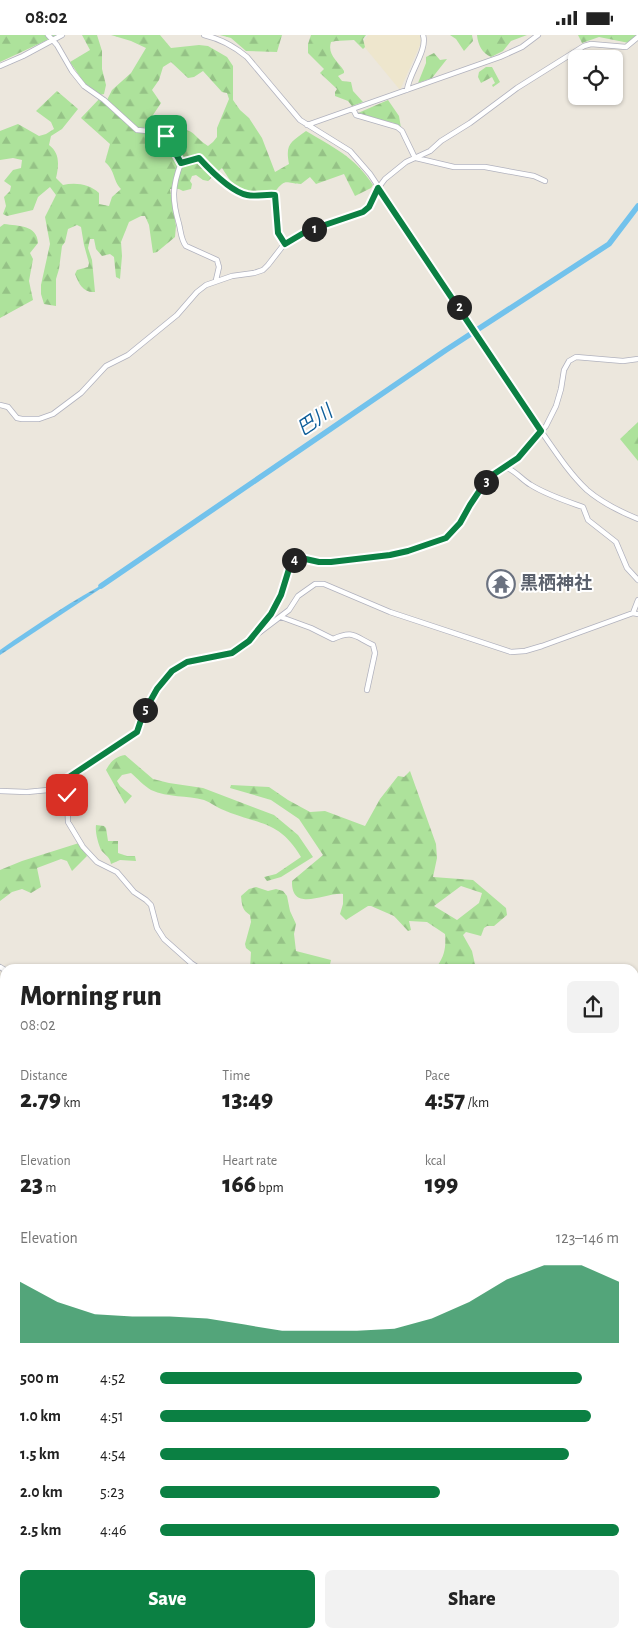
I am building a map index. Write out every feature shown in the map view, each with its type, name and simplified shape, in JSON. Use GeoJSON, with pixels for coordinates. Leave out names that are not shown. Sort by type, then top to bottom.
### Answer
{"type":"FeatureCollection","features":[{"type":"Feature","properties":{"kind":"street"},"geometry":{"type":"LineString","coordinates":[[48,35],[84,86],[104,100],[137,130],[158,132],[166,136],[181,163],[175,180],[173,203],[182,237],[186,246],[218,260],[219,267],[216,280]]}},
{"type":"Feature","properties":{"kind":"street"},"geometry":{"type":"LineString","coordinates":[[0,66],[62,35]]}},
{"type":"Feature","properties":{"kind":"street"},"geometry":{"type":"LineString","coordinates":[[204,35],[225,42],[247,57],[291,112],[307,125],[350,151],[378,188],[541,431],[567,466],[586,489],[598,498],[638,519]]}},
{"type":"Feature","properties":{"kind":"street"},"geometry":{"type":"LineString","coordinates":[[407,90],[408,80],[424,44],[423,35]]}},
{"type":"Feature","properties":{"kind":"street"},"geometry":{"type":"LineString","coordinates":[[307,125],[513,52],[538,35]]}},
{"type":"Feature","properties":{"kind":"street"},"geometry":{"type":"LineString","coordinates":[[1,406],[8,407],[17,418],[22,419],[39,419],[53,414],[81,393],[106,367],[126,356],[145,342],[177,315],[197,292],[206,285],[216,280],[254,273],[263,269],[285,244],[307,231],[363,212],[369,207],[384,179],[394,171],[406,162],[430,151],[441,141],[470,123],[517,88],[584,46],[591,44],[626,47],[638,37]]}},
{"type":"Feature","properties":{"kind":"street"},"geometry":{"type":"LineString","coordinates":[[352,109],[356,115],[397,127],[402,131],[415,158]]}},
{"type":"Feature","properties":{"kind":"street"},"geometry":{"type":"LineString","coordinates":[[181,163],[199,158],[219,179],[236,191],[246,195],[275,195],[278,233],[285,244]]}},
{"type":"Feature","properties":{"kind":"street"},"geometry":{"type":"LineString","coordinates":[[415,158],[454,167],[484,167],[534,176],[545,181]]}},
{"type":"Feature","properties":{"kind":"street"},"geometry":{"type":"LineString","coordinates":[[251,638],[281,595],[289,569],[294,560],[301,558],[319,562],[331,562],[398,554],[441,541],[452,533],[488,478],[524,451],[546,427],[556,406],[564,370],[568,361],[576,357],[623,361],[638,359]]}},
{"type":"Feature","properties":{"kind":"street"},"geometry":{"type":"LineString","coordinates":[[505,467],[536,488],[583,507],[588,520],[616,543],[626,568],[638,580]]}},
{"type":"Feature","properties":{"kind":"street"},"geometry":{"type":"LineString","coordinates":[[0,791],[36,792],[48,790],[60,783],[137,732],[143,714],[157,689],[172,671],[187,662],[232,653],[281,617],[289,610],[298,596],[316,584],[324,583],[390,612],[511,652],[525,651],[542,646],[636,614],[638,600]]}},
{"type":"Feature","properties":{"kind":"street"},"geometry":{"type":"LineString","coordinates":[[281,617],[332,639],[343,634],[351,634],[373,645],[375,653],[367,690]]}},
{"type":"Feature","properties":{"kind":"street"},"geometry":{"type":"LineString","coordinates":[[60,783],[67,795],[68,822],[83,847],[97,862],[117,873],[134,892],[151,905],[157,928],[164,939],[192,964]]}},
{"type":"Feature","properties":{"kind":"shaded area"},"geometry":{"type":"Polygon","coordinates":[[[368,35],[421,35],[421,43],[400,90],[362,44],[368,35]]]}},
{"type":"Feature","properties":{"kind":"green space"},"geometry":{"type":"Polygon","coordinates":[[[0,35],[58,35],[0,62],[0,35]]]}},
{"type":"Feature","properties":{"kind":"green space"},"geometry":{"type":"Polygon","coordinates":[[[82,35],[97,35],[102,51],[102,69],[106,85],[104,94],[100,95],[85,84],[70,62],[90,50],[82,35]]]}},
{"type":"Feature","properties":{"kind":"green space"},"geometry":{"type":"Polygon","coordinates":[[[111,35],[160,35],[171,48],[208,46],[227,57],[233,66],[233,100],[249,118],[262,138],[275,172],[289,164],[288,152],[290,144],[306,131],[351,160],[373,185],[371,188],[355,196],[344,174],[316,184],[310,177],[301,184],[286,182],[275,192],[244,192],[234,185],[222,168],[208,181],[196,175],[192,176],[190,181],[192,184],[191,189],[183,191],[170,189],[176,226],[175,237],[157,252],[153,253],[149,225],[145,216],[129,222],[121,242],[120,279],[116,277],[114,257],[110,254],[102,256],[96,249],[94,239],[90,239],[88,248],[92,260],[95,292],[84,289],[75,274],[77,270],[88,267],[89,263],[81,227],[77,225],[68,229],[62,246],[56,279],[56,306],[44,304],[41,285],[50,244],[45,217],[56,195],[50,187],[38,197],[33,210],[7,216],[3,214],[6,206],[4,197],[10,191],[11,186],[4,181],[13,170],[21,168],[22,160],[13,158],[0,160],[0,131],[18,124],[39,136],[54,129],[51,122],[36,111],[57,91],[78,109],[62,129],[51,136],[49,145],[53,148],[58,160],[56,178],[63,185],[77,184],[95,190],[99,193],[99,204],[109,206],[112,197],[121,189],[111,169],[105,162],[110,144],[81,118],[101,97],[107,100],[112,90],[131,73],[146,48],[111,35]],[[171,62],[163,67],[159,80],[152,90],[161,103],[143,130],[169,136],[182,130],[187,130],[208,146],[217,137],[217,128],[229,99],[227,93],[222,92],[203,71],[194,77],[188,78],[171,62]]]}},
{"type":"Feature","properties":{"kind":"green space"},"geometry":{"type":"Polygon","coordinates":[[[220,35],[282,35],[277,52],[246,51],[231,38],[220,35]]]}},
{"type":"Feature","properties":{"kind":"green space"},"geometry":{"type":"Polygon","coordinates":[[[311,35],[366,35],[363,39],[365,47],[363,49],[354,40],[331,42],[330,47],[334,58],[344,71],[344,73],[338,76],[342,81],[351,82],[353,91],[363,102],[352,106],[348,101],[335,96],[337,89],[320,73],[324,69],[308,53],[311,35]]]}},
{"type":"Feature","properties":{"kind":"green space"},"geometry":{"type":"Polygon","coordinates":[[[450,35],[472,35],[473,41],[464,51],[456,39],[450,35]]]}},
{"type":"Feature","properties":{"kind":"green space"},"geometry":{"type":"Polygon","coordinates":[[[477,35],[527,35],[511,41],[503,51],[491,57],[481,48],[477,35]]]}},
{"type":"Feature","properties":{"kind":"green space"},"geometry":{"type":"Polygon","coordinates":[[[578,35],[637,35],[629,43],[599,37],[582,43],[578,35]]]}},
{"type":"Feature","properties":{"kind":"green space"},"geometry":{"type":"Polygon","coordinates":[[[434,53],[440,60],[447,59],[432,78],[418,83],[426,63],[426,57],[434,53]]]}},
{"type":"Feature","properties":{"kind":"green space"},"geometry":{"type":"Polygon","coordinates":[[[486,67],[492,67],[500,82],[493,87],[492,85],[495,83],[492,77],[481,83],[478,77],[479,72],[486,67]]]}},
{"type":"Feature","properties":{"kind":"green space"},"geometry":{"type":"Polygon","coordinates":[[[388,100],[399,116],[401,128],[394,123],[358,113],[388,100]]]}},
{"type":"Feature","properties":{"kind":"green space"},"geometry":{"type":"Polygon","coordinates":[[[4,224],[26,227],[37,237],[38,243],[30,253],[33,259],[29,281],[33,300],[0,318],[0,227],[4,224]]]}},
{"type":"Feature","properties":{"kind":"green space"},"geometry":{"type":"Polygon","coordinates":[[[638,422],[638,461],[620,439],[638,422]]]}},
{"type":"Feature","properties":{"kind":"green space"},"geometry":{"type":"Polygon","coordinates":[[[125,755],[153,779],[203,788],[274,815],[298,835],[313,857],[281,877],[267,881],[264,877],[276,874],[301,857],[293,845],[276,829],[221,809],[204,800],[157,793],[148,788],[131,773],[122,775],[117,781],[132,796],[125,804],[106,770],[114,760],[125,755]]]}},
{"type":"Feature","properties":{"kind":"green space"},"geometry":{"type":"Polygon","coordinates":[[[410,771],[436,844],[437,858],[433,877],[473,880],[506,908],[507,915],[494,926],[484,928],[481,936],[466,932],[463,935],[472,951],[475,964],[439,964],[444,950],[445,934],[427,922],[409,921],[411,930],[408,931],[394,916],[371,906],[346,920],[340,914],[343,894],[311,899],[297,897],[293,891],[292,881],[323,855],[299,819],[271,800],[230,788],[231,785],[269,787],[310,812],[325,811],[365,826],[380,799],[398,776],[404,777],[410,771]],[[461,886],[434,906],[457,920],[479,903],[482,893],[461,886]]]}},
{"type":"Feature","properties":{"kind":"green space"},"geometry":{"type":"Polygon","coordinates":[[[96,825],[106,828],[108,841],[118,841],[118,853],[135,856],[136,861],[120,860],[111,864],[101,850],[96,834],[96,825]]]}},
{"type":"Feature","properties":{"kind":"green space"},"geometry":{"type":"Polygon","coordinates":[[[79,843],[87,856],[72,871],[67,861],[61,859],[37,868],[41,887],[31,893],[22,889],[12,892],[0,901],[0,870],[79,843]]]}},
{"type":"Feature","properties":{"kind":"green space"},"geometry":{"type":"Polygon","coordinates":[[[256,887],[268,891],[276,889],[283,891],[287,896],[290,911],[296,924],[294,934],[296,951],[331,960],[330,964],[250,964],[251,952],[246,948],[245,944],[251,922],[250,915],[243,907],[241,896],[249,889],[256,887]]]}},
{"type":"Feature","properties":{"kind":"water"},"geometry":{"type":"Polygon","coordinates":[[[113,579],[0,655],[0,650],[28,631],[69,604],[113,579]]]}},
{"type":"Feature","properties":{"kind":"waterway","name":"巴川"},"geometry":{"type":"LineString","coordinates":[[101,586],[446,350],[609,244],[638,206]]}},
{"type":"Feature","properties":{"kind":"place","name":"黒栖神社"},"geometry":{"type":"Point","coordinates":[501,584]}},
{"type":"Feature","properties":{"kind":"route"},"geometry":{"type":"LineString","coordinates":[[67,795],[60,783],[137,732],[143,714],[157,689],[172,671],[187,662],[232,653],[251,638],[271,614],[281,595],[289,569],[294,560],[301,558],[319,562],[342,562],[398,554],[446,538],[460,523],[488,478],[518,458],[541,431],[378,188],[369,207],[363,212],[307,231],[285,244],[278,233],[277,196],[246,195],[236,191],[219,179],[199,158],[181,163],[166,136]]}}]}
